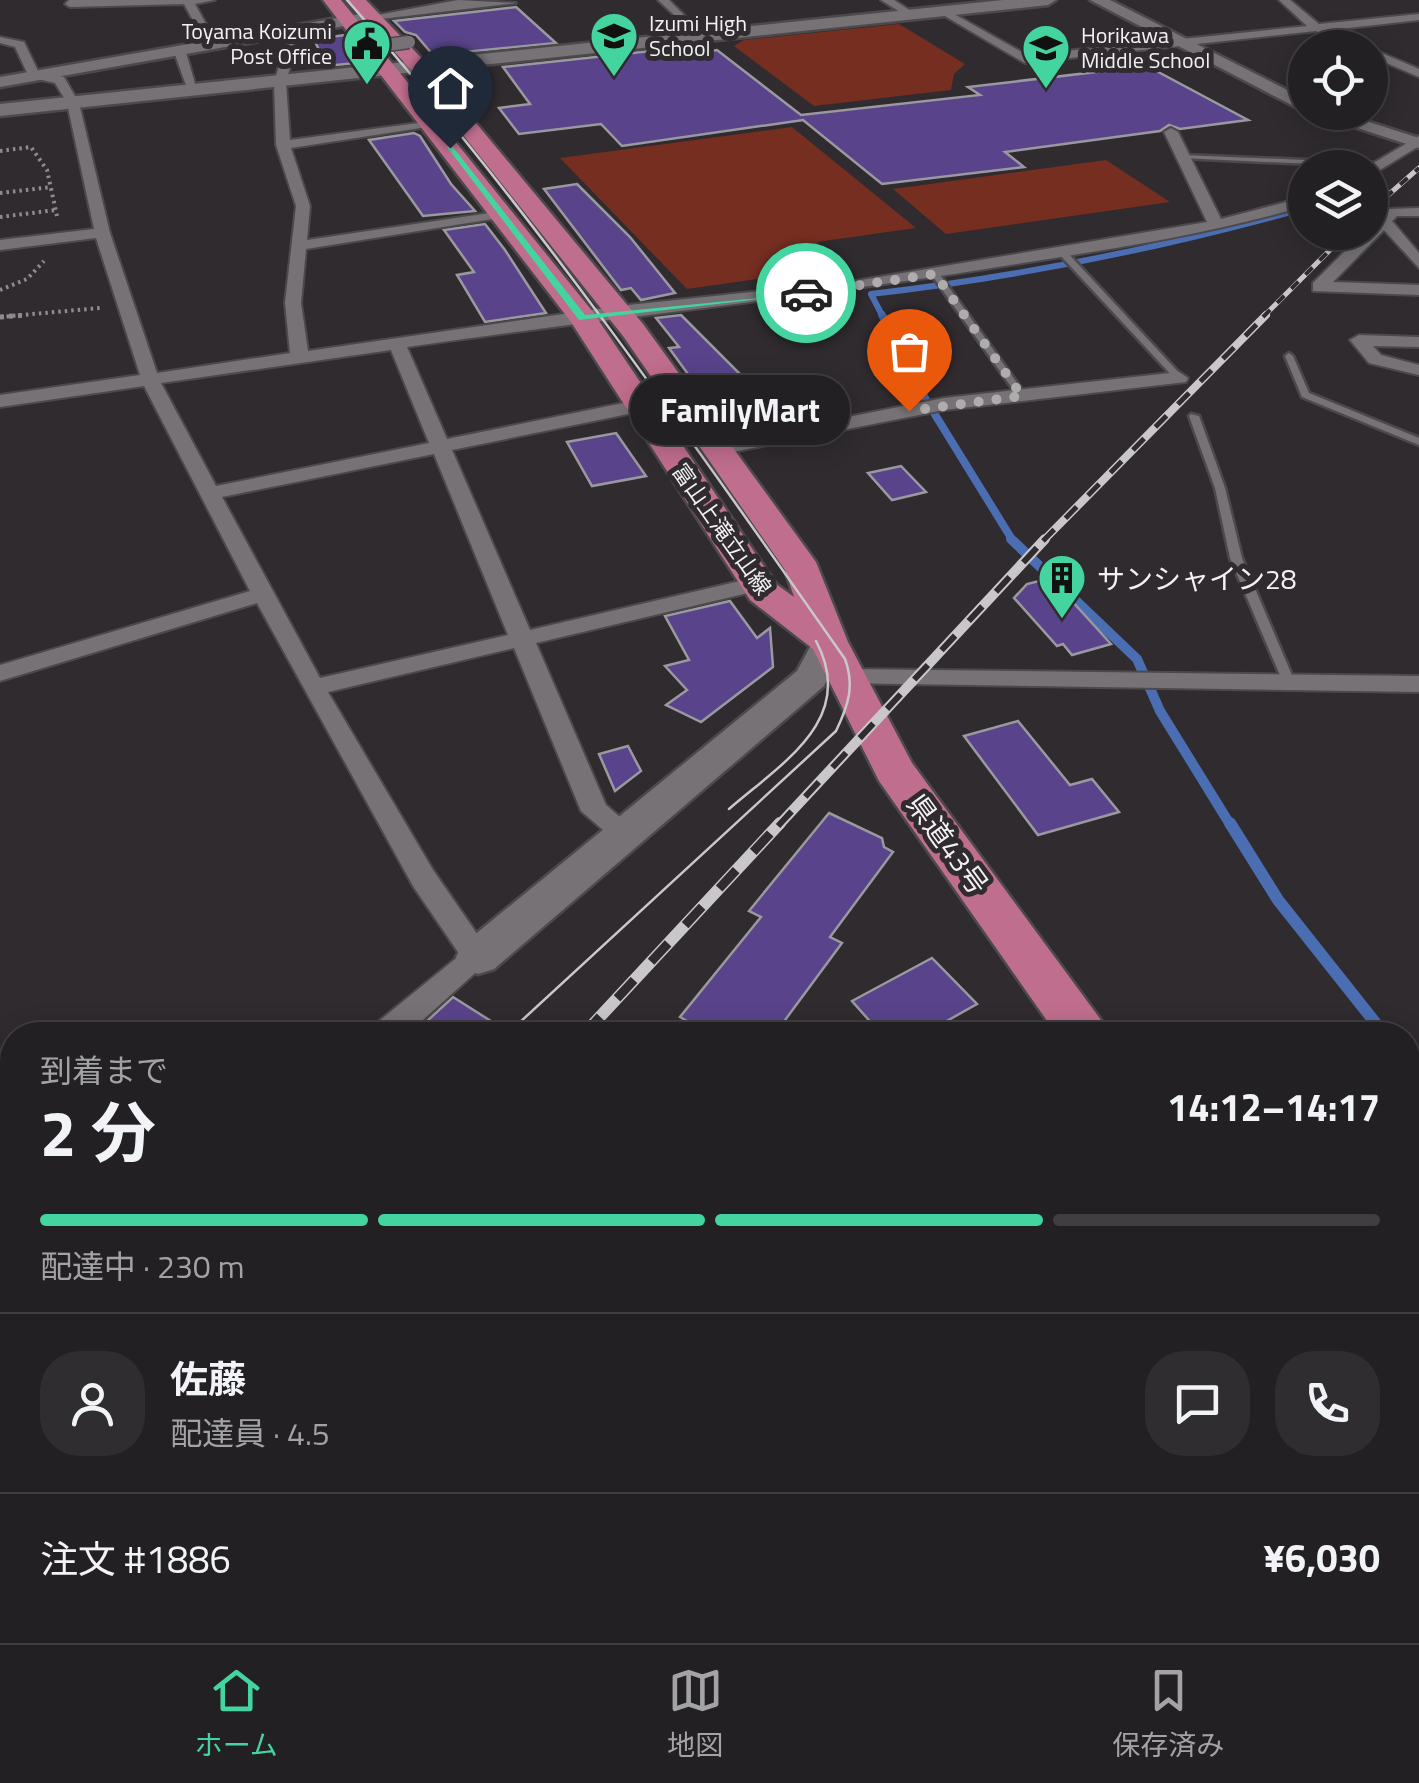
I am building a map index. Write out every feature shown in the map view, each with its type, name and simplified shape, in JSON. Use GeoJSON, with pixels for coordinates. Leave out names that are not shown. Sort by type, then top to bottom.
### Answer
{"type":"FeatureCollection","features":[{"type":"Feature","properties":{"kind":"main road","name":"富山上滝立山線"},"geometry":{"type":"LineString","coordinates":[[332,0],[360,13],[415,55],[619,312],[804,570],[838,660]]}},
{"type":"Feature","properties":{"kind":"main road","name":"富山上滝立山線"},"geometry":{"type":"LineString","coordinates":[[360,13],[390,72],[583,318],[757,584],[838,660]]}},
{"type":"Feature","properties":{"kind":"main road","name":"県道43号"},"geometry":{"type":"LineString","coordinates":[[838,660],[894,770],[1077,1022]]}},
{"type":"Feature","properties":{"kind":"street"},"geometry":{"type":"LineString","coordinates":[[76,0],[70,4],[210,0]]}},
{"type":"Feature","properties":{"kind":"street"},"geometry":{"type":"LineString","coordinates":[[664,0],[705,38]]}},
{"type":"Feature","properties":{"kind":"street"},"geometry":{"type":"LineString","coordinates":[[886,0],[912,15]]}},
{"type":"Feature","properties":{"kind":"street"},"geometry":{"type":"LineString","coordinates":[[365,48],[415,55],[705,38],[1048,0]]}},
{"type":"Feature","properties":{"kind":"street"},"geometry":{"type":"LineString","coordinates":[[1098,0],[1288,97]]}},
{"type":"Feature","properties":{"kind":"street"},"geometry":{"type":"LineString","coordinates":[[1284,0],[1323,30]]}},
{"type":"Feature","properties":{"kind":"street"},"geometry":{"type":"LineString","coordinates":[[192,1],[202,22],[200,30],[212,44]]}},
{"type":"Feature","properties":{"kind":"street"},"geometry":{"type":"LineString","coordinates":[[0,82],[293,32],[360,13],[462,3],[511,3]]}},
{"type":"Feature","properties":{"kind":"street"},"geometry":{"type":"LineString","coordinates":[[943,12],[1025,59],[1419,17]]}},
{"type":"Feature","properties":{"kind":"street"},"geometry":{"type":"LineString","coordinates":[[293,32],[280,82],[283,145],[303,206],[296,246],[294,303],[300,358]]}},
{"type":"Feature","properties":{"kind":"street"},"geometry":{"type":"LineString","coordinates":[[0,40],[24,48],[33,74]]}},
{"type":"Feature","properties":{"kind":"street"},"geometry":{"type":"LineString","coordinates":[[180,50],[194,91]]}},
{"type":"Feature","properties":{"kind":"street"},"geometry":{"type":"LineString","coordinates":[[1388,52],[1404,50]]}},
{"type":"Feature","properties":{"kind":"street"},"geometry":{"type":"LineString","coordinates":[[0,110],[390,72],[415,55]]}},
{"type":"Feature","properties":{"kind":"street"},"geometry":{"type":"LineString","coordinates":[[1388,60],[1419,73]]}},
{"type":"Feature","properties":{"kind":"street"},"geometry":{"type":"LineString","coordinates":[[33,74],[60,80],[73,103],[102,234],[151,379],[314,688],[423,878],[478,958]]}},
{"type":"Feature","properties":{"kind":"street"},"geometry":{"type":"LineString","coordinates":[[283,145],[433,125]]}},
{"type":"Feature","properties":{"kind":"street"},"geometry":{"type":"LineString","coordinates":[[1375,130],[1417,143]]}},
{"type":"Feature","properties":{"kind":"street"},"geometry":{"type":"LineString","coordinates":[[1171,132],[1216,226]]}},
{"type":"Feature","properties":{"kind":"street"},"geometry":{"type":"LineString","coordinates":[[1388,159],[1417,143]]}},
{"type":"Feature","properties":{"kind":"street"},"geometry":{"type":"LineString","coordinates":[[0,400],[619,312],[768,298],[935,274],[1216,226],[1288,206]]}},
{"type":"Feature","properties":{"kind":"street"},"geometry":{"type":"LineString","coordinates":[[1388,217],[1394,212],[1419,212]]}},
{"type":"Feature","properties":{"kind":"street"},"geometry":{"type":"LineString","coordinates":[[296,246],[502,216]]}},
{"type":"Feature","properties":{"kind":"street"},"geometry":{"type":"LineString","coordinates":[[1388,226],[1419,263]]}},
{"type":"Feature","properties":{"kind":"street"},"geometry":{"type":"LineString","coordinates":[[0,245],[102,234]]}},
{"type":"Feature","properties":{"kind":"street"},"geometry":{"type":"LineString","coordinates":[[1355,250],[1319,287],[1419,290]]}},
{"type":"Feature","properties":{"kind":"street"},"geometry":{"type":"LineString","coordinates":[[1419,342],[1359,340],[1375,359],[1419,370]]}},
{"type":"Feature","properties":{"kind":"street"},"geometry":{"type":"LineString","coordinates":[[398,346],[596,811],[627,835]]}},
{"type":"Feature","properties":{"kind":"street"},"geometry":{"type":"LineString","coordinates":[[718,449],[944,404],[1179,378]]}},
{"type":"Feature","properties":{"kind":"street"},"geometry":{"type":"LineString","coordinates":[[212,493],[638,406]]}},
{"type":"Feature","properties":{"kind":"street"},"geometry":{"type":"LineString","coordinates":[[314,688],[521,636],[757,584]]}},
{"type":"Feature","properties":{"kind":"street"},"geometry":{"type":"LineString","coordinates":[[0,673],[264,594]]}},
{"type":"Feature","properties":{"kind":"street"},"geometry":{"type":"LineString","coordinates":[[400,1022],[811,678],[838,660],[1419,684]]}},
{"type":"Feature","properties":{"kind":"lane"},"geometry":{"type":"LineString","coordinates":[[1182,157],[1288,163]]}},
{"type":"Feature","properties":{"kind":"lane"},"geometry":{"type":"LineString","coordinates":[[1062,252],[1179,378]]}},
{"type":"Feature","properties":{"kind":"lane"},"geometry":{"type":"LineString","coordinates":[[935,274],[1022,396]]}},
{"type":"Feature","properties":{"kind":"lane"},"geometry":{"type":"LineString","coordinates":[[1289,356],[1304,395],[1419,442]]}},
{"type":"Feature","properties":{"kind":"lane"},"geometry":{"type":"LineString","coordinates":[[1194,416],[1220,488],[1236,558],[1288,680]]}},
{"type":"Feature","properties":{"kind":"path"},"geometry":{"type":"LineString","coordinates":[[0,192],[51,187]]}},
{"type":"Feature","properties":{"kind":"path"},"geometry":{"type":"LineString","coordinates":[[0,217],[56,210]]}},
{"type":"Feature","properties":{"kind":"path"},"geometry":{"type":"LineString","coordinates":[[0,317],[126,305]]}},
{"type":"Feature","properties":{"kind":"shaded area"},"geometry":{"type":"Polygon","coordinates":[[[899,24],[965,64],[954,74],[951,90],[814,106],[734,46],[744,40],[899,24]]]}},
{"type":"Feature","properties":{"kind":"shaded area"},"geometry":{"type":"Polygon","coordinates":[[[792,127],[916,228],[817,242],[841,267],[687,289],[560,158],[792,127]]]}},
{"type":"Feature","properties":{"kind":"shaded area"},"geometry":{"type":"Polygon","coordinates":[[[1106,160],[1170,202],[946,234],[893,189],[1106,160]]]}},
{"type":"Feature","properties":{"kind":"building"},"geometry":{"type":"Polygon","coordinates":[[[516,7],[556,43],[433,55],[416,35],[405,32],[394,21],[516,7]]]}},
{"type":"Feature","properties":{"kind":"building"},"geometry":{"type":"Polygon","coordinates":[[[345,35],[366,62],[326,66],[314,39],[345,35]]]}},
{"type":"Feature","properties":{"kind":"building"},"geometry":{"type":"Polygon","coordinates":[[[697,46],[704,52],[717,50],[801,115],[980,95],[968,87],[1147,66],[1248,120],[1180,129],[1169,125],[1160,131],[1005,152],[1024,167],[882,184],[803,120],[622,146],[601,124],[519,134],[499,108],[530,104],[503,67],[697,46]]]}},
{"type":"Feature","properties":{"kind":"building"},"geometry":{"type":"Polygon","coordinates":[[[414,133],[475,211],[423,216],[369,140],[414,133]]]}},
{"type":"Feature","properties":{"kind":"building"},"geometry":{"type":"Polygon","coordinates":[[[577,184],[630,237],[675,293],[641,300],[631,288],[621,290],[544,189],[577,184]]]}},
{"type":"Feature","properties":{"kind":"building"},"geometry":{"type":"Polygon","coordinates":[[[485,224],[546,313],[485,322],[457,275],[474,272],[444,230],[485,224]]]}},
{"type":"Feature","properties":{"kind":"building"},"geometry":{"type":"Polygon","coordinates":[[[681,315],[760,394],[752,396],[754,399],[734,415],[723,401],[709,403],[669,348],[679,347],[656,318],[681,315]]]}},
{"type":"Feature","properties":{"kind":"building"},"geometry":{"type":"Polygon","coordinates":[[[616,433],[646,476],[592,486],[567,442],[616,433]]]}},
{"type":"Feature","properties":{"kind":"building"},"geometry":{"type":"Polygon","coordinates":[[[901,466],[926,492],[892,500],[868,473],[901,466]]]}},
{"type":"Feature","properties":{"kind":"building","name":"サンシャイン28"},"geometry":{"type":"Polygon","coordinates":[[[1051,578],[1111,644],[1072,655],[1063,644],[1057,646],[1014,598],[1027,584],[1051,578]]]}},
{"type":"Feature","properties":{"kind":"building"},"geometry":{"type":"Polygon","coordinates":[[[730,601],[757,638],[770,628],[773,667],[701,722],[666,705],[687,690],[665,666],[689,660],[665,616],[730,601]]]}},
{"type":"Feature","properties":{"kind":"building"},"geometry":{"type":"Polygon","coordinates":[[[1018,721],[1070,785],[1092,779],[1119,812],[1038,835],[964,736],[1018,721]]]}},
{"type":"Feature","properties":{"kind":"building"},"geometry":{"type":"Polygon","coordinates":[[[628,746],[641,771],[615,791],[599,754],[628,746]]]}},
{"type":"Feature","properties":{"kind":"building"},"geometry":{"type":"Polygon","coordinates":[[[829,813],[882,838],[884,847],[893,852],[830,937],[842,943],[784,1022],[689,1022],[680,1017],[761,917],[749,911],[829,813]]]}},
{"type":"Feature","properties":{"kind":"building"},"geometry":{"type":"Polygon","coordinates":[[[932,958],[977,1004],[945,1022],[871,1022],[852,1001],[932,958]]]}},
{"type":"Feature","properties":{"kind":"building"},"geometry":{"type":"Polygon","coordinates":[[[453,997],[492,1022],[426,1022],[453,997]]]}},
{"type":"Feature","properties":{"kind":"waterway"},"geometry":{"type":"LineString","coordinates":[[883,317],[871,294],[1090,260],[1288,212]]}},
{"type":"Feature","properties":{"kind":"waterway"},"geometry":{"type":"LineString","coordinates":[[882,315],[926,400],[1013,541]]}},
{"type":"Feature","properties":{"kind":"waterway"},"geometry":{"type":"LineString","coordinates":[[1013,541],[1137,659],[1160,711],[1231,826]]}},
{"type":"Feature","properties":{"kind":"waterway"},"geometry":{"type":"LineString","coordinates":[[1230,823],[1278,900],[1375,1022]]}},
{"type":"Feature","properties":{"kind":"tram line"},"geometry":{"type":"LineString","coordinates":[[347,0],[479,159],[605,322],[845,659],[850,678],[847,704],[836,731],[520,1022]]}},
{"type":"Feature","properties":{"kind":"tram line"},"geometry":{"type":"LineString","coordinates":[[729,809],[791,756],[821,716],[828,694],[826,669],[816,641]]}},
{"type":"Feature","properties":{"kind":"railway"},"geometry":{"type":"LineString","coordinates":[[1388,195],[1419,168]]}},
{"type":"Feature","properties":{"kind":"railway"},"geometry":{"type":"LineString","coordinates":[[1263,317],[1330,250]]}},
{"type":"Feature","properties":{"kind":"railway"},"geometry":{"type":"LineString","coordinates":[[1043,541],[1266,315]]}},
{"type":"Feature","properties":{"kind":"railway"},"geometry":{"type":"LineString","coordinates":[[778,826],[1045,539]]}},
{"type":"Feature","properties":{"kind":"railway"},"geometry":{"type":"LineString","coordinates":[[595,1022],[780,823]]}},
{"type":"Feature","properties":{"kind":"way so far"},"geometry":{"type":"LineString","coordinates":[[806,293],[935,274],[1022,396],[909,411]]}},
{"type":"Feature","properties":{"kind":"place","name":"Izumi High School"},"geometry":{"type":"Point","coordinates":[614,78]}},
{"type":"Feature","properties":{"kind":"place","name":"Toyama Koizumi Post Office"},"geometry":{"type":"Point","coordinates":[367,86]}},
{"type":"Feature","properties":{"kind":"place","name":"Horikawa Middle School"},"geometry":{"type":"Point","coordinates":[1046,90]}},
{"type":"Feature","properties":{"kind":"place","name":"FamilyMart"},"geometry":{"type":"Point","coordinates":[909,411]}},
{"type":"Feature","properties":{"kind":"place","name":"サンシャイン28"},"geometry":{"type":"Point","coordinates":[1062,620]}},
{"type":"Feature","properties":{"kind":"route"},"geometry":{"type":"LineString","coordinates":[[450,148],[583,318],[806,293]]}}]}
